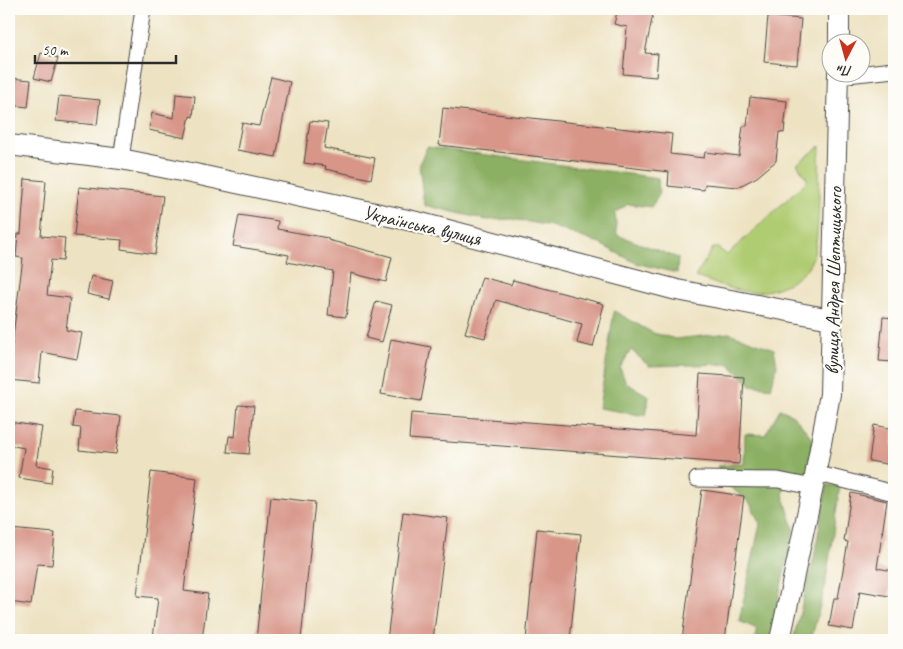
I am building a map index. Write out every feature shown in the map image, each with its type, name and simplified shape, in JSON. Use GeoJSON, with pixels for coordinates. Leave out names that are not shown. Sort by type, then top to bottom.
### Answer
{"type":"FeatureCollection","features":[{"type":"Feature","properties":{"kind":"street"},"geometry":{"type":"LineString","coordinates":[[121,159],[143,9]]}},
{"type":"Feature","properties":{"kind":"street"},"geometry":{"type":"LineString","coordinates":[[839,9],[839,32]]}},
{"type":"Feature","properties":{"kind":"street"},"geometry":{"type":"LineString","coordinates":[[870,72],[894,70]]}},
{"type":"Feature","properties":{"kind":"street","name":"вулиця Андрея Шептицького"},"geometry":{"type":"LineString","coordinates":[[780,640],[830,394],[838,82]]}},
{"type":"Feature","properties":{"kind":"street","name":"Українська вулиця"},"geometry":{"type":"LineString","coordinates":[[9,145],[121,159],[417,222],[676,290],[831,319]]}},
{"type":"Feature","properties":{"kind":"street"},"geometry":{"type":"LineString","coordinates":[[697,479],[814,480],[894,493]]}},
{"type":"Feature","properties":{"kind":"green space"},"geometry":{"type":"Polygon","coordinates":[[[820,146],[816,246],[813,257],[804,272],[780,287],[754,292],[732,289],[695,277],[713,248],[718,248],[727,255],[808,180],[797,164],[820,146]]]}},
{"type":"Feature","properties":{"kind":"green space"},"geometry":{"type":"Polygon","coordinates":[[[427,147],[658,178],[659,195],[651,207],[628,204],[615,213],[617,235],[678,258],[677,273],[636,263],[598,243],[551,226],[512,219],[487,220],[424,205],[419,164],[427,147]]]}},
{"type":"Feature","properties":{"kind":"green space"},"geometry":{"type":"Polygon","coordinates":[[[614,311],[653,333],[676,339],[729,333],[774,349],[777,365],[771,388],[751,385],[729,364],[649,366],[631,350],[620,368],[626,383],[649,396],[646,416],[599,408],[614,311]]]}},
{"type":"Feature","properties":{"kind":"green space"},"geometry":{"type":"Polygon","coordinates":[[[780,409],[793,415],[813,439],[806,475],[789,477],[783,494],[794,529],[769,640],[754,640],[757,629],[739,621],[760,524],[750,503],[729,486],[717,466],[744,464],[745,434],[765,435],[780,409]]]}},
{"type":"Feature","properties":{"kind":"green space"},"geometry":{"type":"Polygon","coordinates":[[[827,485],[840,486],[825,587],[811,640],[793,640],[814,558],[827,485]]]}},
{"type":"Feature","properties":{"kind":"building"},"geometry":{"type":"Polygon","coordinates":[[[618,9],[654,9],[645,53],[658,54],[656,77],[623,74],[627,27],[614,24],[618,9]]]}},
{"type":"Feature","properties":{"kind":"building"},"geometry":{"type":"Polygon","coordinates":[[[768,16],[801,19],[797,65],[764,62],[768,16]]]}},
{"type":"Feature","properties":{"kind":"building"},"geometry":{"type":"Polygon","coordinates":[[[41,53],[58,58],[51,82],[34,78],[41,53]]]}},
{"type":"Feature","properties":{"kind":"building"},"geometry":{"type":"Polygon","coordinates":[[[271,77],[290,82],[276,157],[237,150],[242,123],[259,126],[271,77]]]}},
{"type":"Feature","properties":{"kind":"building"},"geometry":{"type":"Polygon","coordinates":[[[9,78],[31,80],[28,107],[9,105],[9,78]]]}},
{"type":"Feature","properties":{"kind":"building"},"geometry":{"type":"Polygon","coordinates":[[[176,94],[195,96],[193,117],[190,116],[185,138],[149,130],[152,113],[174,118],[176,94]]]}},
{"type":"Feature","properties":{"kind":"building"},"geometry":{"type":"Polygon","coordinates":[[[59,96],[100,100],[97,125],[56,121],[59,96]]]}},
{"type":"Feature","properties":{"kind":"building"},"geometry":{"type":"Polygon","coordinates":[[[750,97],[787,101],[784,133],[779,132],[776,161],[757,177],[738,187],[705,184],[704,190],[668,186],[669,172],[439,145],[443,108],[672,134],[670,154],[704,158],[705,152],[739,156],[743,126],[747,126],[750,97]]]}},
{"type":"Feature","properties":{"kind":"building"},"geometry":{"type":"Polygon","coordinates":[[[310,121],[328,123],[324,148],[375,158],[371,179],[325,169],[326,166],[304,163],[310,121]]]}},
{"type":"Feature","properties":{"kind":"building"},"geometry":{"type":"Polygon","coordinates":[[[25,179],[46,181],[41,236],[65,238],[63,261],[51,260],[47,295],[70,298],[66,330],[82,333],[77,359],[42,352],[39,383],[9,380],[9,351],[11,351],[23,258],[16,257],[18,234],[21,234],[25,179]]]}},
{"type":"Feature","properties":{"kind":"building"},"geometry":{"type":"Polygon","coordinates":[[[79,187],[163,196],[155,254],[121,249],[122,240],[74,236],[79,187]]]}},
{"type":"Feature","properties":{"kind":"building"},"geometry":{"type":"Polygon","coordinates":[[[239,215],[278,221],[277,229],[328,238],[328,240],[392,257],[386,282],[351,273],[346,317],[328,315],[333,271],[287,262],[289,255],[233,246],[239,215]]]}},
{"type":"Feature","properties":{"kind":"building"},"geometry":{"type":"Polygon","coordinates":[[[91,276],[113,281],[109,299],[87,294],[91,276]]]}},
{"type":"Feature","properties":{"kind":"building"},"geometry":{"type":"Polygon","coordinates":[[[482,277],[511,285],[513,280],[604,304],[593,347],[577,343],[582,324],[496,300],[485,338],[465,333],[482,277]]]}},
{"type":"Feature","properties":{"kind":"building"},"geometry":{"type":"Polygon","coordinates":[[[376,301],[392,305],[382,342],[366,338],[376,301]]]}},
{"type":"Feature","properties":{"kind":"building"},"geometry":{"type":"Polygon","coordinates":[[[883,317],[894,318],[894,362],[879,361],[883,317]]]}},
{"type":"Feature","properties":{"kind":"building"},"geometry":{"type":"Polygon","coordinates":[[[391,339],[431,347],[421,401],[381,394],[391,339]]]}},
{"type":"Feature","properties":{"kind":"building"},"geometry":{"type":"Polygon","coordinates":[[[700,374],[744,377],[739,464],[409,439],[411,413],[696,435],[700,374]]]}},
{"type":"Feature","properties":{"kind":"building"},"geometry":{"type":"Polygon","coordinates":[[[238,405],[254,406],[249,454],[227,452],[229,436],[235,437],[238,405]]]}},
{"type":"Feature","properties":{"kind":"building"},"geometry":{"type":"Polygon","coordinates":[[[75,411],[121,416],[116,454],[79,450],[81,428],[73,427],[75,411]]]}},
{"type":"Feature","properties":{"kind":"building"},"geometry":{"type":"Polygon","coordinates":[[[9,422],[42,427],[36,465],[53,468],[51,483],[19,478],[24,448],[9,445],[9,422]]]}},
{"type":"Feature","properties":{"kind":"building"},"geometry":{"type":"Polygon","coordinates":[[[874,425],[894,429],[892,465],[869,461],[874,425]]]}},
{"type":"Feature","properties":{"kind":"building"},"geometry":{"type":"Polygon","coordinates":[[[151,472],[197,478],[184,591],[208,594],[202,640],[153,638],[158,598],[137,596],[151,472]]]}},
{"type":"Feature","properties":{"kind":"building"},"geometry":{"type":"Polygon","coordinates":[[[702,490],[744,496],[725,640],[682,640],[702,490]]]}},
{"type":"Feature","properties":{"kind":"building"},"geometry":{"type":"Polygon","coordinates":[[[851,493],[887,501],[877,568],[893,571],[889,596],[860,591],[853,630],[829,626],[834,598],[838,598],[848,542],[844,541],[851,493]]]}},
{"type":"Feature","properties":{"kind":"building"},"geometry":{"type":"Polygon","coordinates":[[[271,497],[315,502],[301,640],[256,640],[271,497]]]}},
{"type":"Feature","properties":{"kind":"building"},"geometry":{"type":"Polygon","coordinates":[[[403,512],[448,518],[433,640],[387,640],[403,512]]]}},
{"type":"Feature","properties":{"kind":"building"},"geometry":{"type":"Polygon","coordinates":[[[9,529],[55,533],[52,565],[37,564],[31,605],[9,602],[9,529]]]}},
{"type":"Feature","properties":{"kind":"building"},"geometry":{"type":"Polygon","coordinates":[[[537,529],[581,534],[570,640],[526,640],[537,529]]]}}]}
